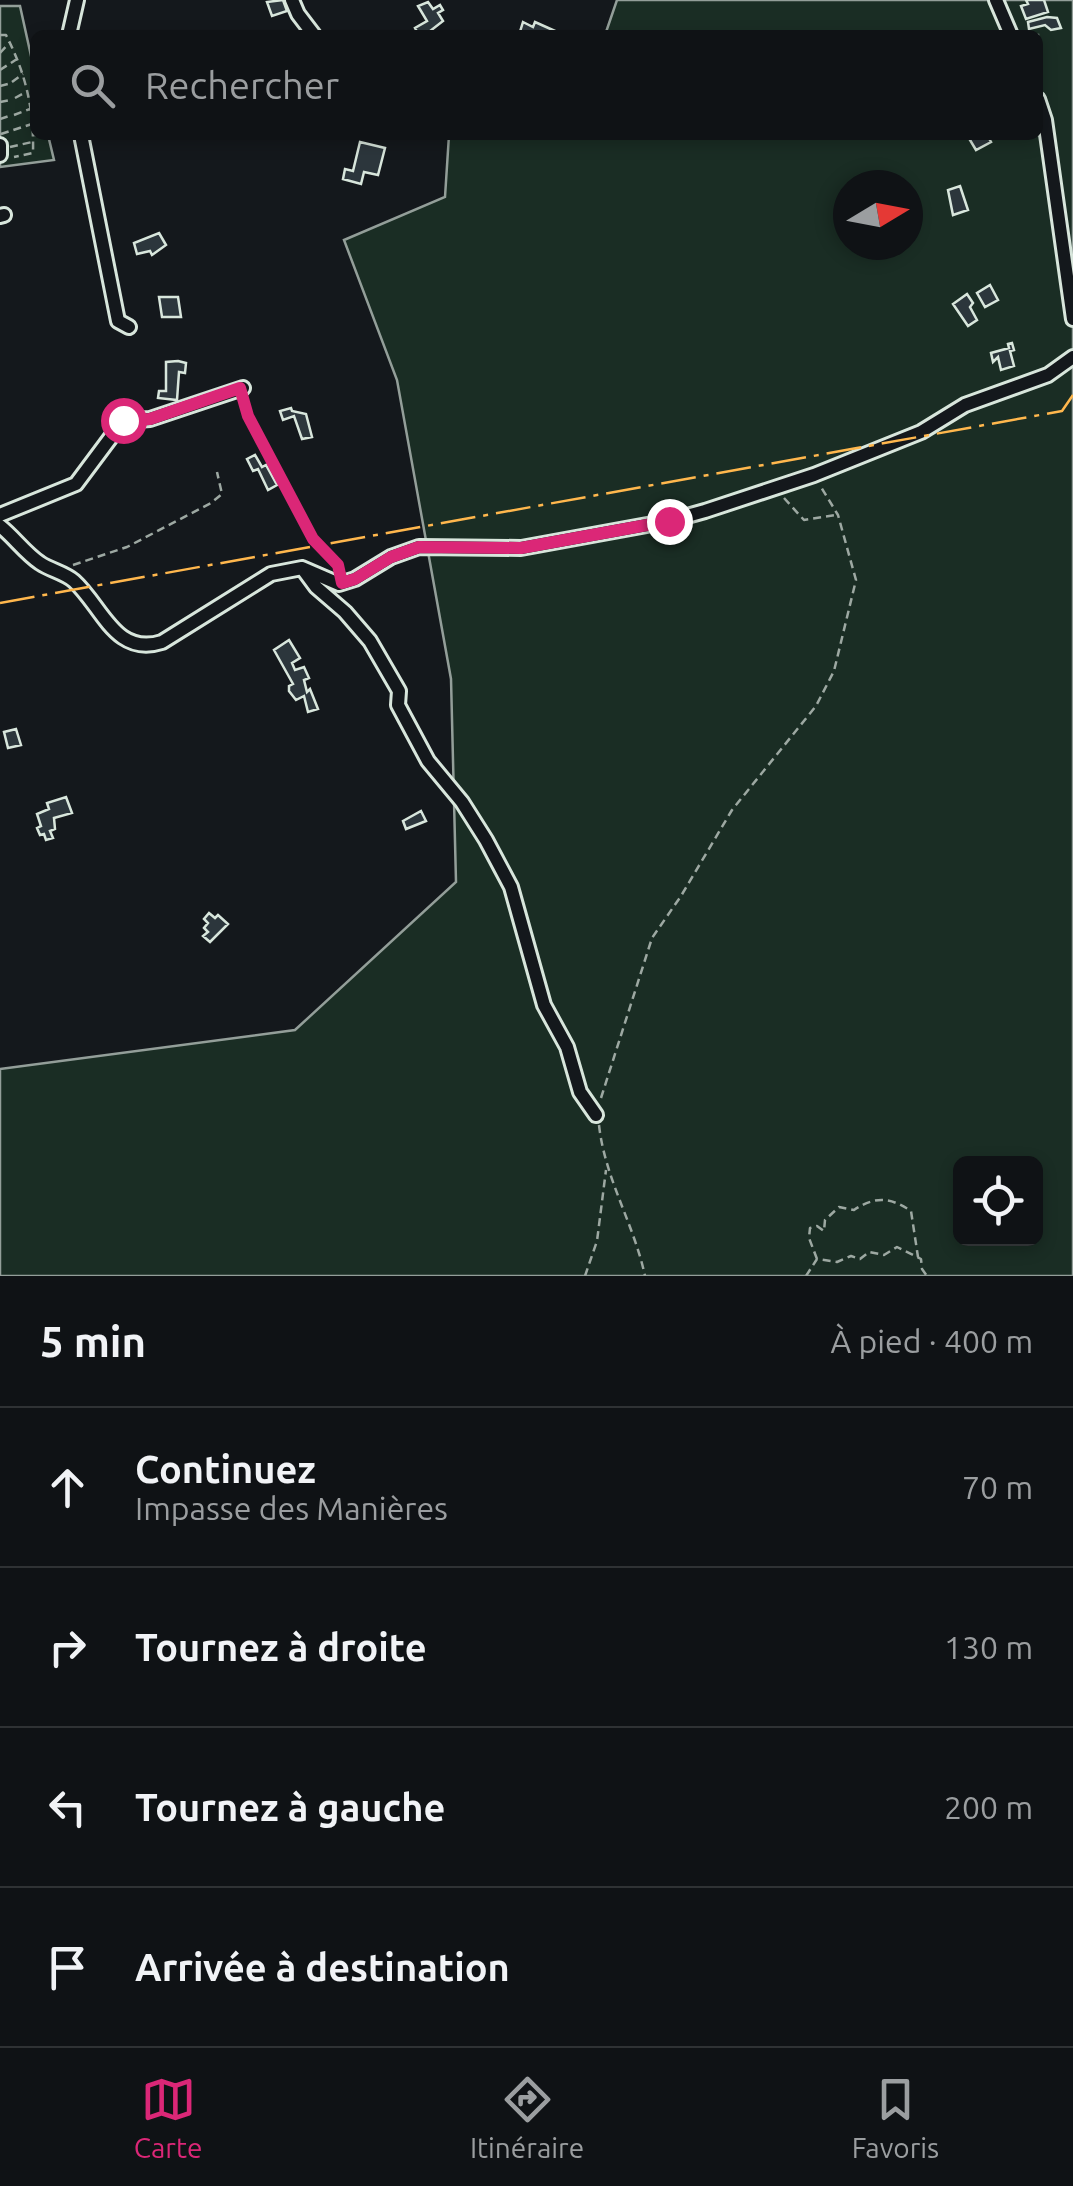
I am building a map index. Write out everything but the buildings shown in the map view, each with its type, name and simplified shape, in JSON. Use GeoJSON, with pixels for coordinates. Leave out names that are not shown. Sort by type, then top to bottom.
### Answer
{"type":"FeatureCollection","features":[{"type":"Feature","properties":{"kind":"street"},"geometry":{"type":"LineString","coordinates":[[70,30],[77,0]]}},
{"type":"Feature","properties":{"kind":"street"},"geometry":{"type":"LineString","coordinates":[[292,0],[310,30]]}},
{"type":"Feature","properties":{"kind":"street"},"geometry":{"type":"LineString","coordinates":[[996,0],[1009,30]]}},
{"type":"Feature","properties":{"kind":"street"},"geometry":{"type":"LineString","coordinates":[[1043,114],[1073,319]]}},
{"type":"Feature","properties":{"kind":"street"},"geometry":{"type":"LineString","coordinates":[[83,140],[118,321],[129,326]]}},
{"type":"Feature","properties":{"kind":"street"},"geometry":{"type":"LineString","coordinates":[[0,526],[35,560],[71,578],[114,631],[147,647],[162,642],[271,574],[302,568],[344,583],[391,557],[419,547],[521,548],[669,521],[814,475],[921,432],[965,405],[1048,375],[1073,358]]}},
{"type":"Feature","properties":{"kind":"street"},"geometry":{"type":"LineString","coordinates":[[0,515],[76,484],[123,420],[150,419],[241,388]]}},
{"type":"Feature","properties":{"kind":"street"},"geometry":{"type":"LineString","coordinates":[[302,568],[316,588],[370,640],[399,691],[398,705],[428,760],[486,840],[511,887],[544,1006],[566,1047],[580,1092],[596,1116]]}},
{"type":"Feature","properties":{"kind":"path"},"geometry":{"type":"LineString","coordinates":[[0,35],[6,35],[18,58],[30,96]]}},
{"type":"Feature","properties":{"kind":"path"},"geometry":{"type":"LineString","coordinates":[[0,53],[10,42]]}},
{"type":"Feature","properties":{"kind":"path"},"geometry":{"type":"LineString","coordinates":[[0,70],[18,58]]}},
{"type":"Feature","properties":{"kind":"path"},"geometry":{"type":"LineString","coordinates":[[0,86],[24,74]]}},
{"type":"Feature","properties":{"kind":"path"},"geometry":{"type":"LineString","coordinates":[[0,102],[29,90]]}},
{"type":"Feature","properties":{"kind":"path"},"geometry":{"type":"LineString","coordinates":[[0,118],[30,109]]}},
{"type":"Feature","properties":{"kind":"path"},"geometry":{"type":"LineString","coordinates":[[2,148],[30,125]]}},
{"type":"Feature","properties":{"kind":"path"},"geometry":{"type":"LineString","coordinates":[[33,142],[33,153],[2,148],[33,142]]}},
{"type":"Feature","properties":{"kind":"path"},"geometry":{"type":"LineString","coordinates":[[241,388],[248,416],[313,539],[338,565],[344,583]]}},
{"type":"Feature","properties":{"kind":"path"},"geometry":{"type":"LineString","coordinates":[[57,572],[127,547],[211,503],[222,494],[217,472]]}},
{"type":"Feature","properties":{"kind":"path"},"geometry":{"type":"LineString","coordinates":[[646,1276],[633,1230],[606,1166],[596,1116],[652,938],[682,896],[732,810],[791,740],[829,686],[856,580],[838,515],[814,475]]}},
{"type":"Feature","properties":{"kind":"path"},"geometry":{"type":"LineString","coordinates":[[774,488],[804,520],[838,515]]}},
{"type":"Feature","properties":{"kind":"path"},"geometry":{"type":"LineString","coordinates":[[585,1276],[597,1240],[606,1166]]}},
{"type":"Feature","properties":{"kind":"path"},"geometry":{"type":"LineString","coordinates":[[806,1276],[816,1259],[810,1228],[817,1226],[824,1231],[825,1220],[839,1208],[854,1210],[872,1198],[896,1201],[911,1211],[918,1257],[927,1276]]}},
{"type":"Feature","properties":{"kind":"path"},"geometry":{"type":"LineString","coordinates":[[816,1259],[837,1262],[851,1256],[860,1260],[869,1252],[884,1254],[897,1247],[918,1257]]}},
{"type":"Feature","properties":{"kind":"green space"},"geometry":{"type":"Polygon","coordinates":[[[617,0],[1073,0],[1073,1276],[0,1276],[0,1069],[295,1030],[456,882],[451,679],[397,380],[344,240],[445,197],[449,140],[1043,140],[1043,30],[607,30],[617,0]]]}},
{"type":"Feature","properties":{"kind":"green space"},"geometry":{"type":"Polygon","coordinates":[[[0,6],[20,6],[30,51],[30,140],[49,140],[54,160],[0,167],[0,6]]]}},
{"type":"Feature","properties":{"kind":"power"},"geometry":{"type":"LineString","coordinates":[[0,603],[1062,411],[1073,395]]}},
{"type":"Feature","properties":{"kind":"route"},"geometry":{"type":"LineString","coordinates":[[123,420],[150,419],[240,388],[248,416],[313,539],[338,565],[342,583],[419,547],[521,548],[669,521]]}}]}
